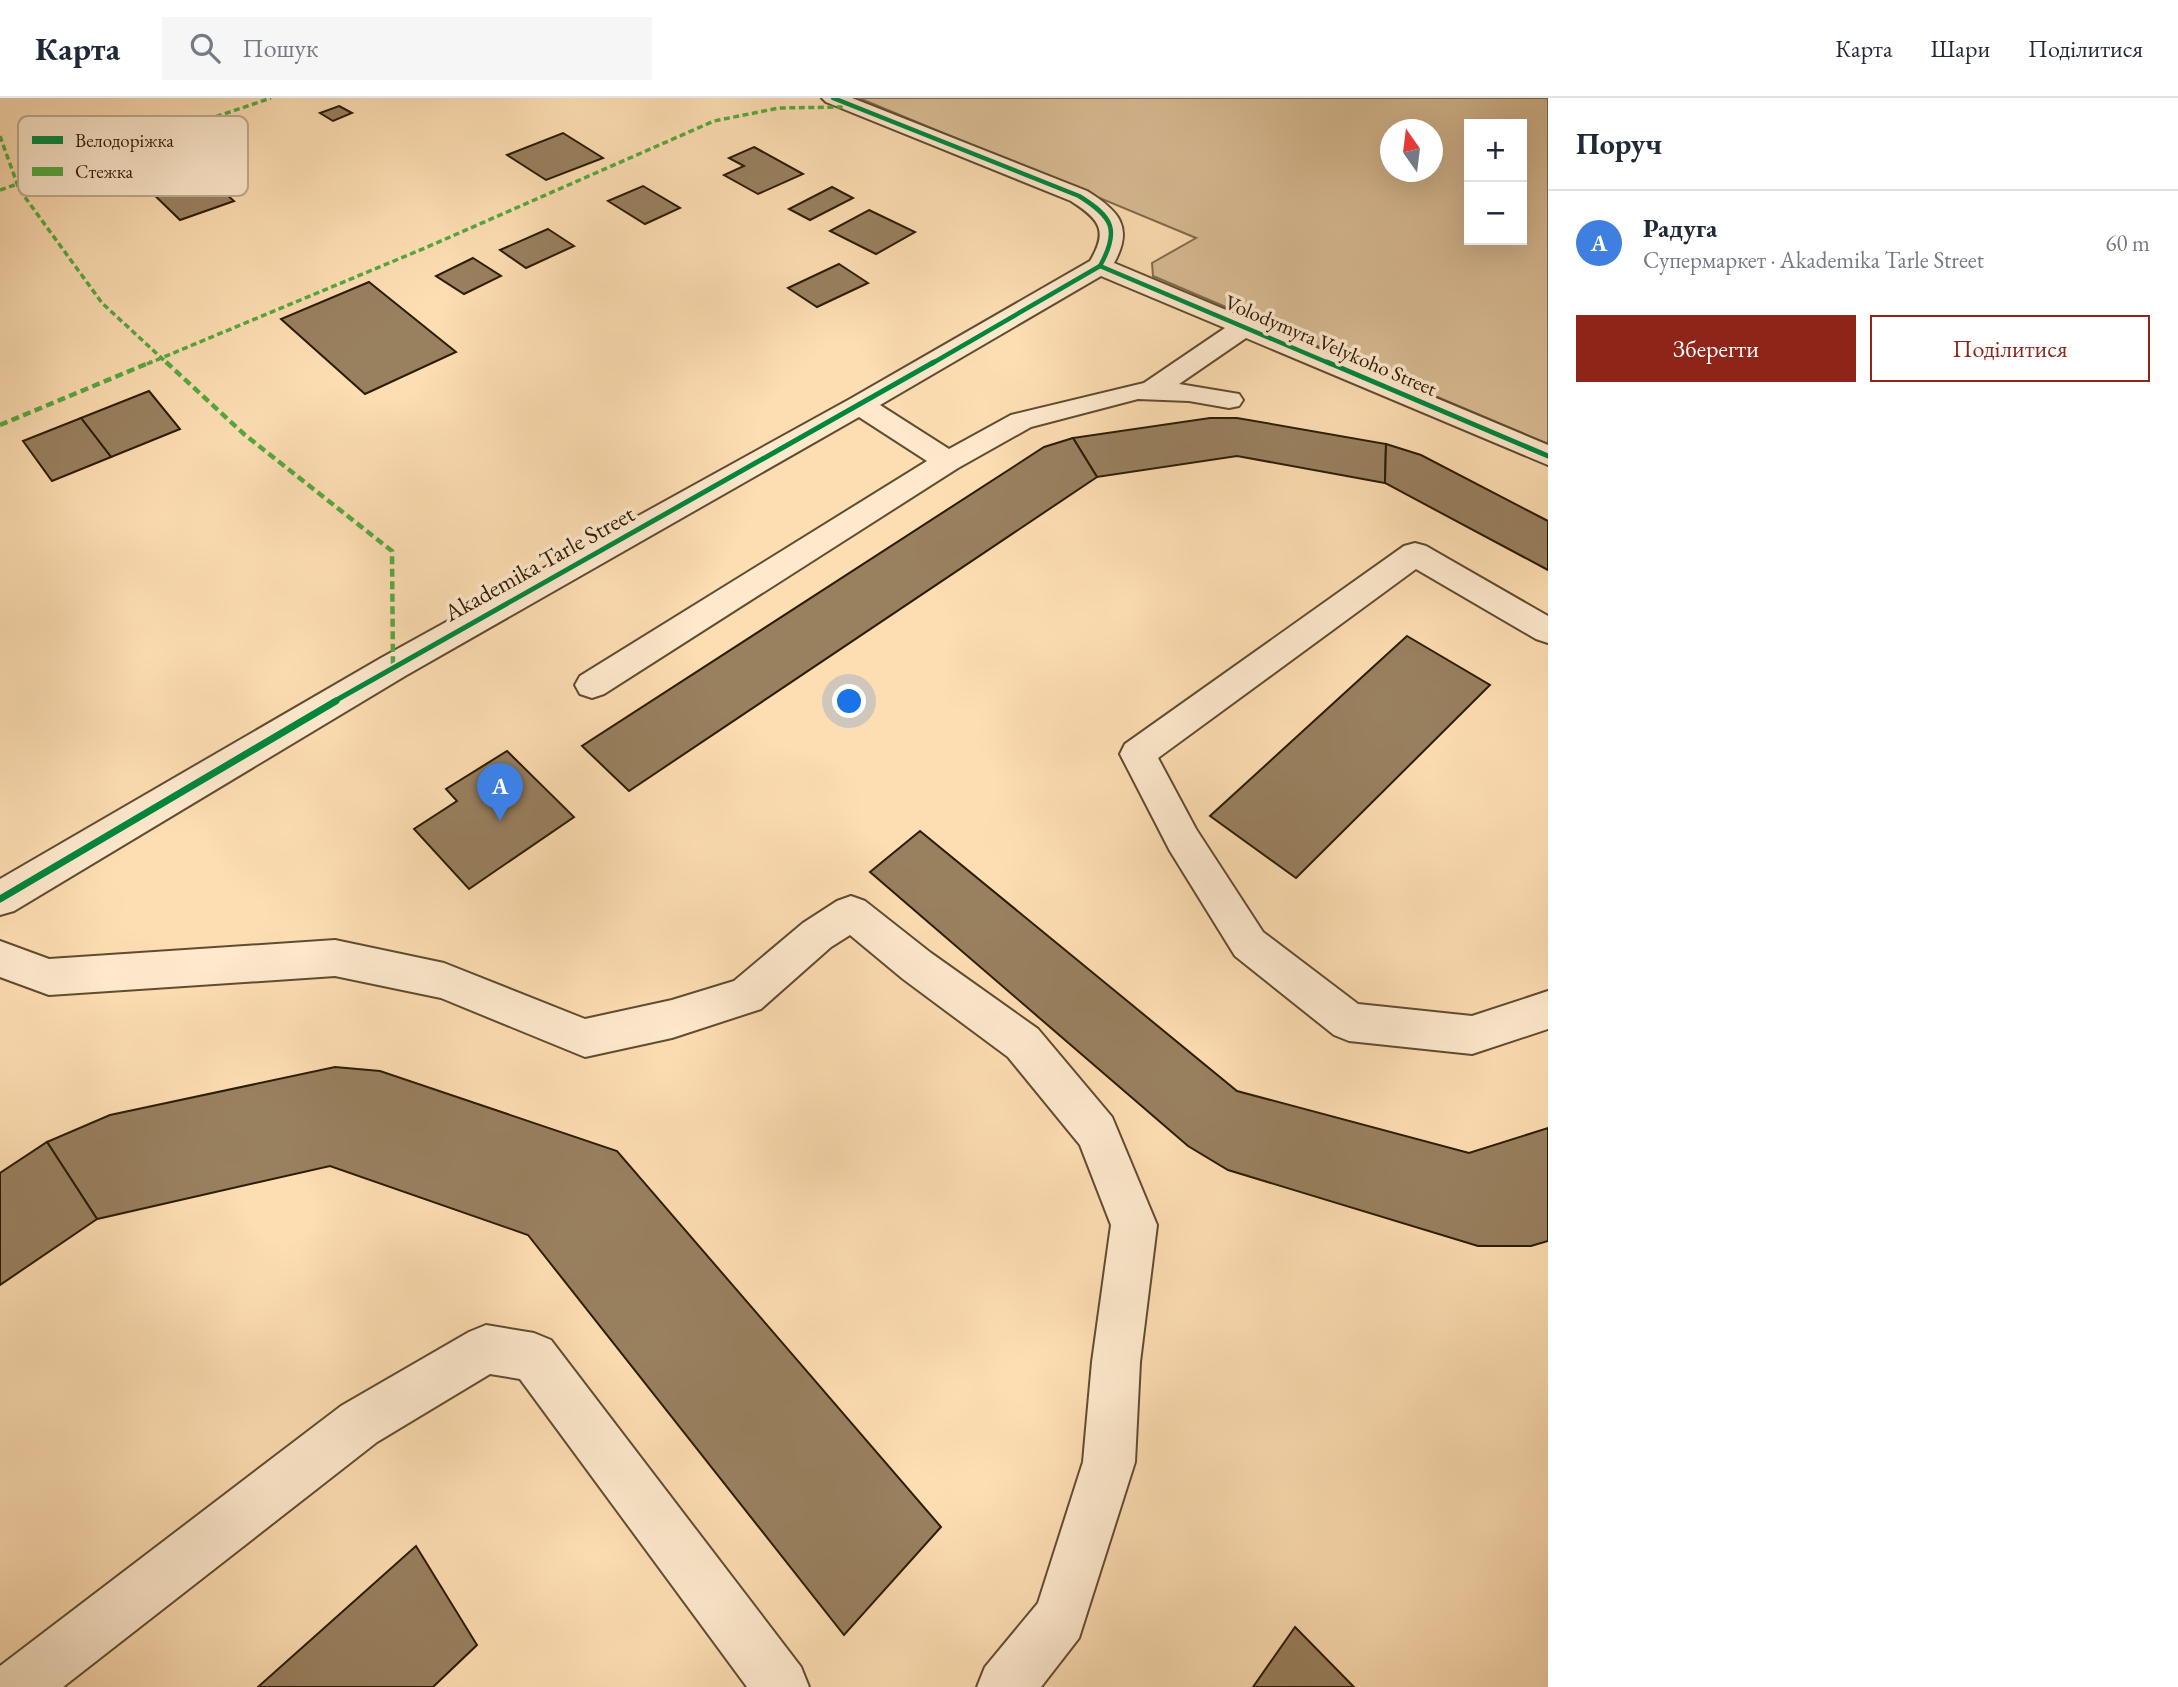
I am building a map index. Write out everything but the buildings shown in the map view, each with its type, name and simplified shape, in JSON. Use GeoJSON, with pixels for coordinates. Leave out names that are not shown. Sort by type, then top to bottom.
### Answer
{"type":"FeatureCollection","features":[{"type":"Feature","properties":{"kind":"street"},"geometry":{"type":"LineString","coordinates":[[833,98],[1092,204],[1109,219],[1113,228],[1110,251],[1100,266]]}},
{"type":"Feature","properties":{"kind":"street","name":"Volodymyra Velykoho Street"},"geometry":{"type":"LineString","coordinates":[[1100,266],[1548,456]]}},
{"type":"Feature","properties":{"kind":"street","name":"Akademika Tarle Street"},"geometry":{"type":"LineString","coordinates":[[0,899],[393,667],[860,405],[1100,266]]}},
{"type":"Feature","properties":{"kind":"street"},"geometry":{"type":"LineString","coordinates":[[1151,391],[1244,327]]}},
{"type":"Feature","properties":{"kind":"street"},"geometry":{"type":"LineString","coordinates":[[592,685],[948,461],[1021,421],[1138,391],[1189,393],[1229,400]]}},
{"type":"Feature","properties":{"kind":"street"},"geometry":{"type":"LineString","coordinates":[[860,405],[948,461]]}},
{"type":"Feature","properties":{"kind":"street"},"geometry":{"type":"LineString","coordinates":[[1548,631],[1415,554],[1138,754],[1184,840],[1249,944],[1349,1022],[1472,1035],[1548,1010]]}},
{"type":"Feature","properties":{"kind":"street"},"geometry":{"type":"LineString","coordinates":[[0,959],[49,977],[335,958],[444,981],[585,1038],[672,1019],[747,996],[817,935],[851,913],[917,966],[1023,1043],[1097,1132],[1134,1225],[1116,1362],[1109,1462],[1060,1619],[1005,1687]]}},
{"type":"Feature","properties":{"kind":"street"},"geometry":{"type":"LineString","coordinates":[[18,1687],[359,1424],[486,1349],[534,1357],[781,1687]]}},
{"type":"Feature","properties":{"kind":"shaded area"},"geometry":{"type":"Polygon","coordinates":[[[859,98],[1548,98],[1548,444],[1153,276],[1152,263],[1196,238],[859,98]]]}},
{"type":"Feature","properties":{"kind":"marked path"},"geometry":{"type":"LineString","coordinates":[[218,116],[271,98]]}},
{"type":"Feature","properties":{"kind":"marked path"},"geometry":{"type":"LineString","coordinates":[[0,425],[425,248],[714,121],[779,108],[843,107]]}},
{"type":"Feature","properties":{"kind":"marked path"},"geometry":{"type":"LineString","coordinates":[[0,136],[18,186]]}},
{"type":"Feature","properties":{"kind":"marked path"},"geometry":{"type":"LineString","coordinates":[[0,190],[18,184]]}},
{"type":"Feature","properties":{"kind":"marked path"},"geometry":{"type":"LineString","coordinates":[[24,196],[102,303],[245,435],[392,551],[393,667]]}},
{"type":"Feature","properties":{"kind":"cycle path"},"geometry":{"type":"LineString","coordinates":[[0,899],[393,667],[860,405],[1100,266],[1111,243],[1111,225],[1107,217],[1091,203],[833,98]]}},
{"type":"Feature","properties":{"kind":"cycle path"},"geometry":{"type":"LineString","coordinates":[[1100,266],[1548,456]]}},
{"type":"Feature","properties":{"kind":"place","name":"Радуга"},"geometry":{"type":"Point","coordinates":[500,821]}}]}
